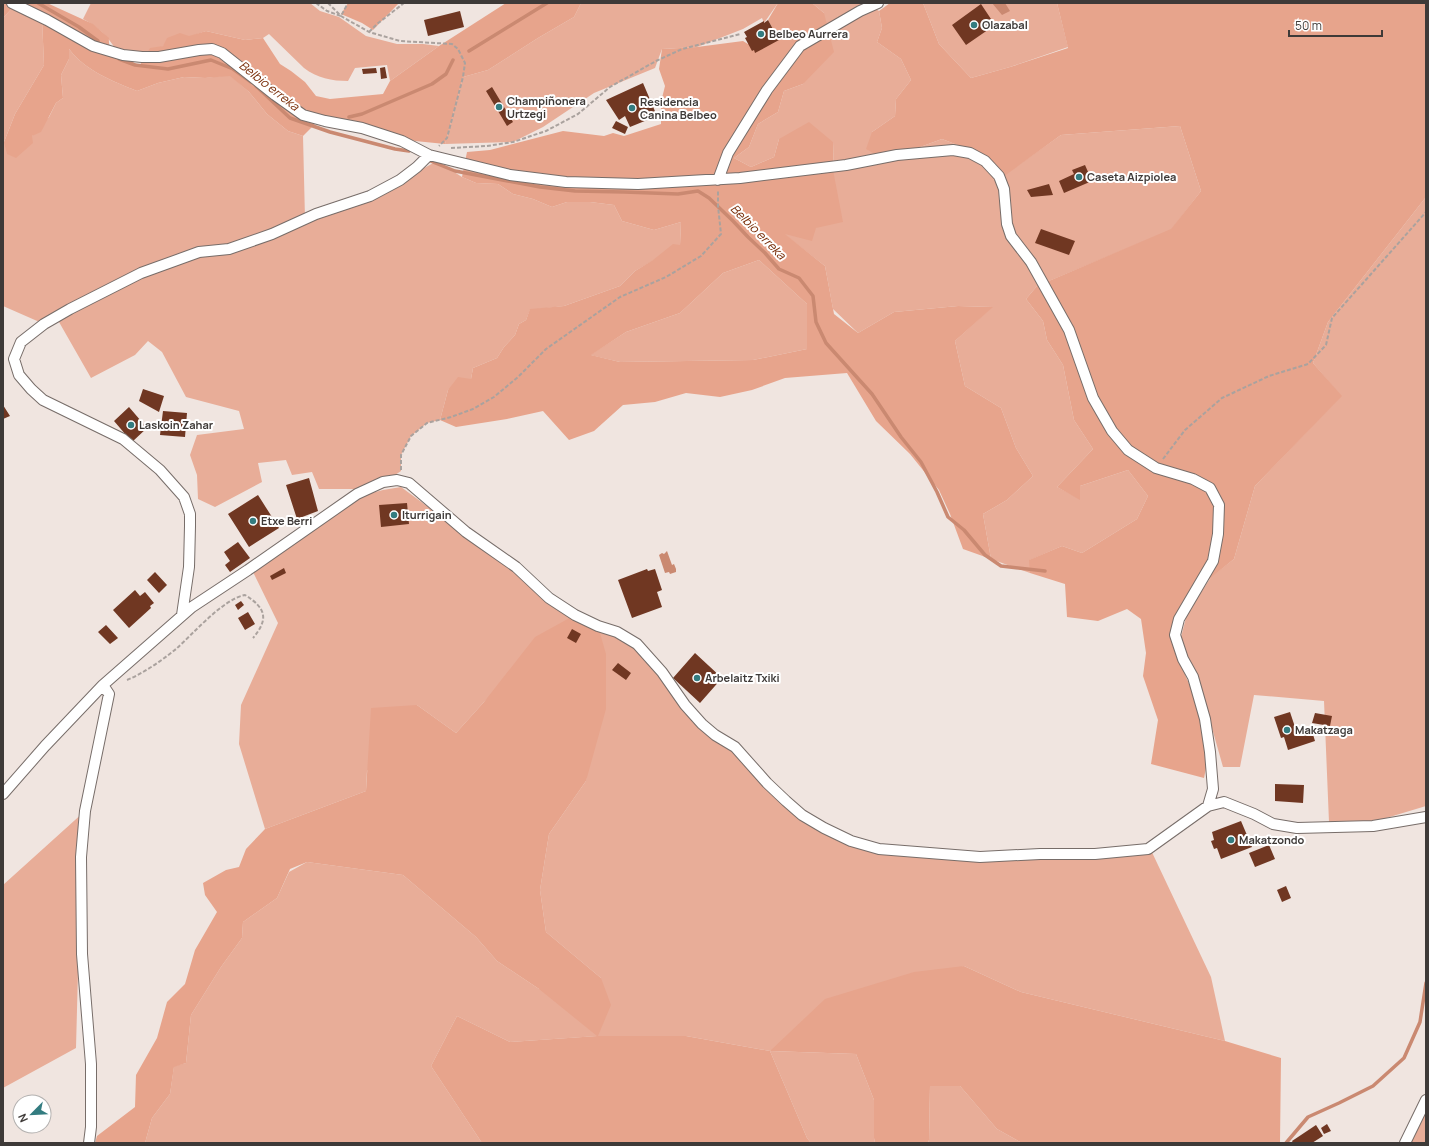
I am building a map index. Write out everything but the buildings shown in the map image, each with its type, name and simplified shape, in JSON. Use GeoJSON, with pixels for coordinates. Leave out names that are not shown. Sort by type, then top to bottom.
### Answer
{"type":"FeatureCollection","features":[{"type":"Feature","properties":{"kind":"street"},"geometry":{"type":"LineString","coordinates":[[12,3],[47,20],[93,46],[124,55],[159,57],[212,49],[222,53],[275,95],[303,114],[325,121],[369,130],[402,141],[429,155],[510,175],[566,182],[638,184],[718,180],[846,165],[897,156],[953,150],[970,152],[986,161],[999,176],[1004,189],[1007,224],[1012,236],[1031,262],[1069,330],[1093,398],[1112,431],[1128,450],[1156,468],[1193,480],[1210,488],[1219,505],[1218,534],[1213,561],[1179,619],[1175,635],[1183,659],[1194,678],[1205,719],[1210,752],[1213,789],[1208,806]]}},
{"type":"Feature","properties":{"kind":"street"},"geometry":{"type":"LineString","coordinates":[[718,180],[728,153],[767,90],[800,46],[860,11],[878,3]]}},
{"type":"Feature","properties":{"kind":"street"},"geometry":{"type":"LineString","coordinates":[[182,615],[189,567],[190,526],[190,514],[184,497],[160,470],[123,439],[43,400],[31,390],[19,375],[14,359],[22,342],[44,324],[141,273],[199,252],[229,249],[272,234],[316,214],[370,196],[400,180],[429,155]]}},
{"type":"Feature","properties":{"kind":"street"},"geometry":{"type":"LineString","coordinates":[[3,794],[102,685],[192,606],[254,566],[357,494],[384,482],[397,480],[409,483],[466,532],[516,567],[549,598],[575,615],[598,626],[617,632],[637,644],[662,672],[685,705],[711,731],[735,747],[767,783],[781,796],[802,815],[851,841],[879,849],[980,857],[1040,854],[1095,854],[1148,849],[1208,806],[1224,802],[1254,814],[1273,824],[1297,828],[1373,826],[1426,816]]}},
{"type":"Feature","properties":{"kind":"street"},"geometry":{"type":"LineString","coordinates":[[89,1143],[91,1128],[91,1064],[82,954],[81,857],[85,811],[109,694],[102,685]]}},
{"type":"Feature","properties":{"kind":"street"},"geometry":{"type":"LineString","coordinates":[[1405,1143],[1426,1100]]}},
{"type":"Feature","properties":{"kind":"path"},"geometry":{"type":"LineString","coordinates":[[316,3],[328,11],[341,16],[369,32],[400,41],[452,44],[458,50],[465,63],[463,77],[447,138],[429,155]]}},
{"type":"Feature","properties":{"kind":"path"},"geometry":{"type":"LineString","coordinates":[[328,3],[341,16]]}},
{"type":"Feature","properties":{"kind":"path"},"geometry":{"type":"LineString","coordinates":[[341,16],[348,3]]}},
{"type":"Feature","properties":{"kind":"path"},"geometry":{"type":"LineString","coordinates":[[369,32],[404,3]]}},
{"type":"Feature","properties":{"kind":"path"},"geometry":{"type":"LineString","coordinates":[[450,148],[487,146],[513,142],[546,131],[578,114],[610,88],[656,61],[682,49],[740,34]]}},
{"type":"Feature","properties":{"kind":"path"},"geometry":{"type":"LineString","coordinates":[[402,481],[401,454],[411,436],[428,423],[473,409],[494,397],[518,377],[546,349],[620,298],[666,277],[701,256],[721,234],[718,206],[718,180]]}},
{"type":"Feature","properties":{"kind":"path"},"geometry":{"type":"LineString","coordinates":[[1156,468],[1185,430],[1222,398],[1269,376],[1308,364],[1326,345],[1332,318],[1426,212]]}},
{"type":"Feature","properties":{"kind":"path"},"geometry":{"type":"LineString","coordinates":[[126,680],[136,676],[174,650],[225,605],[238,597],[245,595],[260,608],[264,616],[263,623],[253,638]]}},
{"type":"Feature","properties":{"kind":"shaded area"},"geometry":{"type":"Polygon","coordinates":[[[3,3],[47,3],[93,24],[109,38],[109,44],[114,53],[124,59],[140,65],[150,48],[163,46],[167,38],[180,33],[189,36],[206,31],[245,40],[263,38],[280,64],[305,82],[316,96],[330,99],[383,94],[390,81],[439,46],[506,3],[581,3],[574,17],[488,70],[463,77],[445,144],[415,141],[364,124],[322,117],[303,136],[288,131],[267,114],[249,92],[230,76],[205,78],[184,77],[158,83],[137,91],[109,79],[91,69],[76,57],[69,49],[69,59],[61,75],[63,98],[56,103],[41,132],[32,136],[33,143],[16,158],[7,154],[4,142],[15,114],[44,65],[42,18],[15,5],[3,18],[3,3]]]}},
{"type":"Feature","properties":{"kind":"shaded area"},"geometry":{"type":"Polygon","coordinates":[[[91,3],[310,3],[320,11],[339,17],[366,36],[397,44],[423,44],[439,46],[390,81],[387,65],[355,68],[348,81],[336,80],[319,77],[304,68],[269,34],[263,38],[245,40],[206,31],[163,46],[146,55],[116,50],[110,40],[102,32],[83,19],[91,3]]]}},
{"type":"Feature","properties":{"kind":"shaded area"},"geometry":{"type":"Polygon","coordinates":[[[348,3],[399,3],[373,30],[362,23],[341,14],[348,3]]]}},
{"type":"Feature","properties":{"kind":"shaded area"},"geometry":{"type":"Polygon","coordinates":[[[581,3],[778,3],[764,23],[762,18],[743,29],[697,47],[662,49],[655,68],[594,93],[543,127],[513,142],[445,144],[463,77],[488,70],[574,17],[581,3]]]}},
{"type":"Feature","properties":{"kind":"shaded area"},"geometry":{"type":"Polygon","coordinates":[[[778,3],[812,3],[824,13],[834,52],[803,84],[784,91],[778,112],[758,124],[749,147],[734,158],[751,167],[774,157],[779,139],[809,122],[833,142],[834,175],[843,222],[816,228],[812,241],[785,234],[825,266],[834,314],[858,333],[894,312],[958,306],[993,307],[955,341],[965,386],[1001,408],[1016,448],[1033,476],[1007,500],[983,514],[991,559],[963,549],[939,490],[910,454],[876,421],[847,373],[785,378],[752,390],[720,397],[686,393],[655,402],[623,405],[594,431],[569,440],[543,411],[507,419],[456,427],[440,420],[448,390],[458,377],[471,379],[473,368],[497,358],[504,347],[515,335],[519,324],[526,320],[530,309],[564,306],[620,286],[635,271],[653,260],[673,244],[680,245],[681,222],[654,230],[622,221],[614,205],[590,202],[567,202],[552,207],[533,199],[513,194],[498,184],[476,183],[462,177],[467,152],[490,150],[563,131],[604,136],[613,133],[624,136],[661,124],[661,102],[665,86],[659,69],[662,49],[697,47],[743,41],[748,44],[779,40],[768,20],[778,3]],[[759,260],[723,273],[680,313],[626,332],[591,355],[620,362],[753,360],[807,349],[807,304],[759,260]]]}},
{"type":"Feature","properties":{"kind":"shaded area"},"geometry":{"type":"Polygon","coordinates":[[[812,3],[867,3],[879,11],[882,28],[877,42],[901,59],[911,80],[896,99],[895,116],[872,132],[912,150],[942,139],[973,151],[1003,176],[1061,135],[1180,126],[1201,191],[1171,230],[1037,286],[1026,299],[1043,321],[1047,340],[1063,365],[1074,420],[1093,449],[1057,487],[1080,499],[1080,486],[1128,470],[1148,496],[1137,519],[1082,553],[1062,546],[1030,560],[1030,573],[991,559],[983,514],[1007,500],[1033,476],[1016,448],[1001,408],[965,386],[955,341],[992,307],[958,306],[894,312],[858,333],[833,309],[825,266],[784,234],[816,228],[834,175],[833,142],[779,139],[774,157],[751,167],[734,158],[749,147],[758,124],[778,112],[784,91],[803,84],[824,13],[812,3]]]}},
{"type":"Feature","properties":{"kind":"shaded area"},"geometry":{"type":"Polygon","coordinates":[[[890,3],[923,3],[939,44],[971,78],[1068,48],[1057,3],[1426,3],[1426,197],[1328,322],[1313,363],[1342,396],[1255,486],[1234,559],[1187,597],[1174,639],[1183,670],[1196,700],[1208,758],[1204,778],[1151,764],[1158,720],[1143,676],[1146,653],[1141,619],[1127,609],[1098,621],[1067,617],[1065,584],[1030,573],[1029,560],[1062,546],[1082,553],[1137,519],[1148,496],[1128,470],[1080,486],[1080,500],[1057,487],[1093,449],[1074,420],[1063,365],[1047,340],[1043,321],[1026,299],[1037,286],[1171,229],[1201,191],[1180,126],[1061,135],[1003,177],[973,151],[942,139],[912,150],[875,154],[866,149],[872,132],[895,116],[896,99],[911,80],[901,59],[877,42],[882,28],[879,11],[890,3]]]}},
{"type":"Feature","properties":{"kind":"shaded area"},"geometry":{"type":"Polygon","coordinates":[[[923,3],[1057,3],[1068,47],[1010,67],[971,78],[939,44],[923,3]]]}},
{"type":"Feature","properties":{"kind":"shaded area"},"geometry":{"type":"Polygon","coordinates":[[[992,3],[1005,3],[1010,11],[1002,15],[992,3]]]}},
{"type":"Feature","properties":{"kind":"shaded area"},"geometry":{"type":"Polygon","coordinates":[[[15,5],[42,18],[44,65],[15,114],[4,142],[32,136],[49,117],[56,103],[63,98],[61,75],[69,59],[69,49],[76,57],[91,69],[109,79],[137,91],[158,83],[184,77],[205,78],[230,75],[249,92],[267,114],[288,131],[303,136],[305,219],[415,173],[437,161],[462,177],[476,183],[498,184],[513,194],[533,199],[552,207],[567,202],[590,202],[614,205],[622,221],[654,230],[681,222],[680,245],[635,271],[620,286],[564,306],[530,310],[526,320],[519,324],[515,335],[504,347],[497,358],[473,368],[471,379],[448,390],[440,420],[427,423],[411,436],[401,455],[401,471],[392,477],[360,489],[319,489],[312,472],[292,475],[286,460],[258,463],[262,482],[215,507],[198,499],[197,475],[190,455],[197,435],[244,429],[239,411],[186,397],[162,352],[148,341],[135,355],[91,378],[59,322],[44,324],[3,306],[3,18],[15,5]]]}},
{"type":"Feature","properties":{"kind":"shaded area"},"geometry":{"type":"Polygon","coordinates":[[[1426,197],[1426,806],[1373,822],[1329,822],[1324,701],[1254,695],[1240,767],[1223,767],[1201,689],[1180,641],[1187,614],[1211,577],[1234,559],[1255,486],[1341,396],[1313,363],[1328,322],[1426,197]]]}},
{"type":"Feature","properties":{"kind":"shaded area"},"geometry":{"type":"Polygon","coordinates":[[[759,260],[807,304],[807,349],[753,360],[620,362],[590,355],[626,332],[680,313],[723,273],[759,260]]]}},
{"type":"Feature","properties":{"kind":"shaded area"},"geometry":{"type":"Polygon","coordinates":[[[401,487],[575,615],[484,702],[456,733],[417,705],[367,771],[366,791],[265,829],[239,744],[241,705],[278,623],[253,572],[364,495],[401,487]]]}},
{"type":"Feature","properties":{"kind":"shaded area"},"geometry":{"type":"Polygon","coordinates":[[[667,551],[672,565],[674,564],[676,569],[676,572],[670,574],[669,572],[665,573],[659,555],[662,553],[664,554],[667,551]]]}},
{"type":"Feature","properties":{"kind":"shaded area"},"geometry":{"type":"Polygon","coordinates":[[[575,615],[598,626],[606,654],[606,709],[586,781],[549,834],[540,890],[546,932],[601,978],[611,1005],[598,1036],[686,1036],[770,1051],[807,1138],[811,1143],[482,1143],[431,1066],[457,1016],[510,1042],[597,1036],[539,989],[497,961],[476,937],[403,875],[307,862],[290,869],[277,898],[243,922],[242,938],[221,967],[191,1015],[186,1063],[174,1067],[170,1094],[152,1118],[145,1143],[95,1143],[97,1136],[135,1107],[136,1075],[157,1038],[167,1002],[185,984],[195,950],[217,912],[205,895],[203,883],[226,870],[239,867],[246,849],[265,829],[366,791],[371,708],[417,705],[456,733],[484,702],[535,637],[575,615]]]}},
{"type":"Feature","properties":{"kind":"shaded area"},"geometry":{"type":"Polygon","coordinates":[[[598,626],[637,644],[685,705],[786,801],[851,841],[980,857],[1149,846],[1211,977],[1225,1041],[1021,992],[964,966],[770,1051],[686,1036],[598,1036],[510,1042],[457,1016],[431,1066],[482,1143],[145,1143],[152,1118],[170,1094],[174,1066],[186,1063],[191,1015],[221,967],[242,938],[243,922],[277,898],[289,872],[307,862],[403,875],[476,937],[497,961],[539,989],[601,978],[546,932],[540,890],[549,834],[586,781],[598,626]]]}},
{"type":"Feature","properties":{"kind":"shaded area"},"geometry":{"type":"Polygon","coordinates":[[[85,811],[81,857],[76,1048],[3,1088],[3,885],[85,811]]]}},
{"type":"Feature","properties":{"kind":"shaded area"},"geometry":{"type":"Polygon","coordinates":[[[964,966],[1021,992],[1225,1041],[1281,1058],[1280,1143],[1022,1143],[997,1129],[960,1086],[930,1086],[928,1143],[875,1143],[874,1100],[856,1054],[770,1051],[825,999],[914,972],[964,966]]]}},
{"type":"Feature","properties":{"kind":"shaded area"},"geometry":{"type":"Polygon","coordinates":[[[770,1051],[856,1054],[874,1100],[875,1143],[811,1143],[807,1138],[770,1051]]]}},
{"type":"Feature","properties":{"kind":"shaded area"},"geometry":{"type":"Polygon","coordinates":[[[930,1086],[960,1086],[997,1129],[1022,1143],[928,1143],[930,1086]]]}},
{"type":"Feature","properties":{"kind":"shaded area"},"geometry":{"type":"Polygon","coordinates":[[[1426,1110],[1426,1143],[1409,1143],[1426,1110]]]}},
{"type":"Feature","properties":{"kind":"waterway","name":"Belbio erreka"},"geometry":{"type":"LineString","coordinates":[[38,3],[79,27],[98,41]]}},
{"type":"Feature","properties":{"kind":"waterway"},"geometry":{"type":"LineString","coordinates":[[469,51],[547,3]]}},
{"type":"Feature","properties":{"kind":"waterway","name":"Belbio erreka"},"geometry":{"type":"LineString","coordinates":[[119,59],[135,65],[168,69],[211,60],[233,69],[251,82]]}},
{"type":"Feature","properties":{"kind":"waterway"},"geometry":{"type":"LineString","coordinates":[[349,117],[362,114],[432,84],[446,74],[453,60]]}},
{"type":"Feature","properties":{"kind":"waterway","name":"Belbio erreka"},"geometry":{"type":"LineString","coordinates":[[256,86],[290,118],[330,132],[395,149],[409,151]]}},
{"type":"Feature","properties":{"kind":"waterway","name":"Belbio erreka"},"geometry":{"type":"LineString","coordinates":[[428,160],[455,171],[540,187],[575,191],[678,194],[698,191],[709,198],[765,253],[779,269],[799,278],[813,296],[816,322],[826,343],[872,394],[901,437],[921,462],[948,517],[964,530],[985,555],[1001,566],[1045,571]]}},
{"type":"Feature","properties":{"kind":"waterway"},"geometry":{"type":"LineString","coordinates":[[1286,1143],[1308,1117],[1373,1086],[1404,1058],[1420,1022],[1426,983]]}},
{"type":"Feature","properties":{"kind":"place","name":"Olazabal"},"geometry":{"type":"Point","coordinates":[974,25]}},
{"type":"Feature","properties":{"kind":"place","name":"Belbeo Aurrera"},"geometry":{"type":"Point","coordinates":[761,34]}},
{"type":"Feature","properties":{"kind":"place","name":"Champiñonera Urtzegi"},"geometry":{"type":"Point","coordinates":[499,107]}},
{"type":"Feature","properties":{"kind":"place","name":"Residencia Canina Belbeo"},"geometry":{"type":"Point","coordinates":[632,108]}},
{"type":"Feature","properties":{"kind":"place","name":"Caseta Aizpiolea"},"geometry":{"type":"Point","coordinates":[1079,177]}},
{"type":"Feature","properties":{"kind":"place","name":"Laskoin Zahar"},"geometry":{"type":"Point","coordinates":[131,425]}},
{"type":"Feature","properties":{"kind":"place","name":"Iturrigain"},"geometry":{"type":"Point","coordinates":[394,515]}},
{"type":"Feature","properties":{"kind":"place","name":"Etxe Berri"},"geometry":{"type":"Point","coordinates":[253,521]}},
{"type":"Feature","properties":{"kind":"place","name":"Arbelaitz Txiki"},"geometry":{"type":"Point","coordinates":[697,678]}},
{"type":"Feature","properties":{"kind":"place","name":"Makatzaga"},"geometry":{"type":"Point","coordinates":[1287,730]}},
{"type":"Feature","properties":{"kind":"place","name":"Makatzondo"},"geometry":{"type":"Point","coordinates":[1231,840]}}]}
